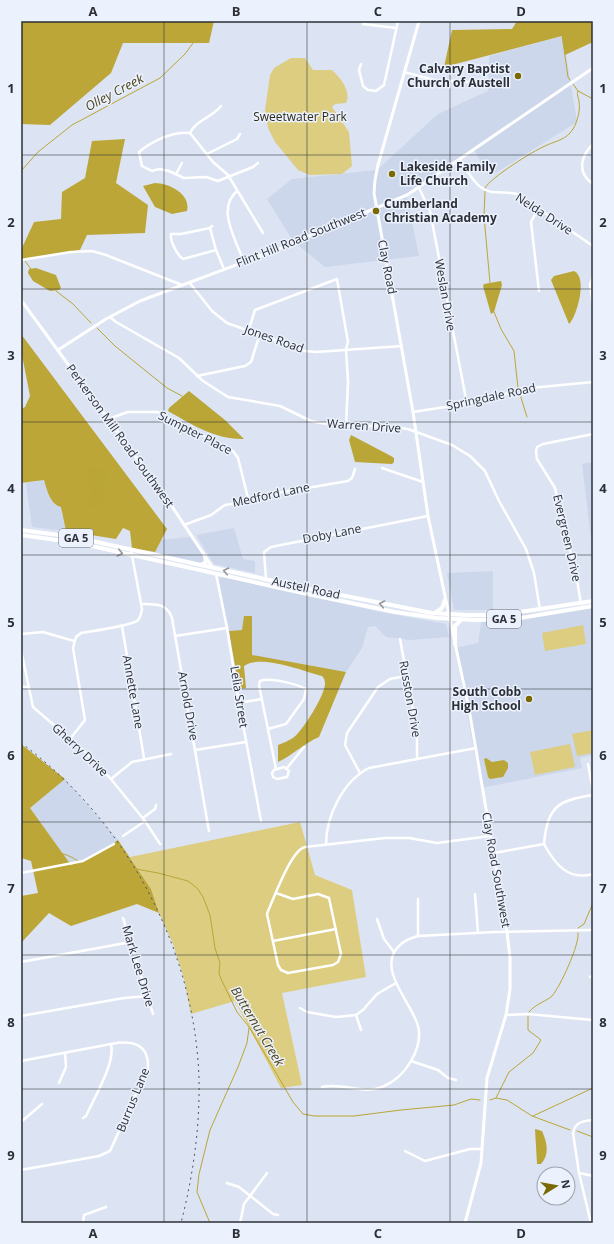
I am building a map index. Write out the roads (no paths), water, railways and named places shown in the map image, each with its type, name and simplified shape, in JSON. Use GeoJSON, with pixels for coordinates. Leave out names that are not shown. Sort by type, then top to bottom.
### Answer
{"type":"FeatureCollection","features":[{"type":"Feature","properties":{"kind":"main road","name":"Austell Road"},"geometry":{"type":"LineString","coordinates":[[21,530],[63,535],[402,608],[434,613],[490,615],[540,610],[593,601]]}},
{"type":"Feature","properties":{"kind":"main road","name":"Austell Road"},"geometry":{"type":"LineString","coordinates":[[21,535],[78,543],[395,612],[449,619],[514,619],[593,606]]}},
{"type":"Feature","properties":{"kind":"main road"},"geometry":{"type":"LineString","coordinates":[[200,565],[205,563],[205,556]]}},
{"type":"Feature","properties":{"kind":"main road"},"geometry":{"type":"LineString","coordinates":[[434,613],[442,608],[445,600]]}},
{"type":"Feature","properties":{"kind":"main road"},"geometry":{"type":"LineString","coordinates":[[455,644],[455,626],[463,620]]}},
{"type":"Feature","properties":{"kind":"street"},"geometry":{"type":"LineString","coordinates":[[361,64],[359,70],[363,86],[368,90],[376,91],[384,85],[398,21]]}},
{"type":"Feature","properties":{"kind":"street","name":"Clay Road"},"geometry":{"type":"LineString","coordinates":[[419,21],[375,180],[377,207],[413,412],[428,516]]}},
{"type":"Feature","properties":{"kind":"street"},"geometry":{"type":"LineString","coordinates":[[364,24],[396,28]]}},
{"type":"Feature","properties":{"kind":"street","name":"Flint Hill Road Southwest"},"geometry":{"type":"LineString","coordinates":[[58,350],[110,317],[140,301],[244,262],[403,197],[419,188],[593,68]]}},
{"type":"Feature","properties":{"kind":"street"},"geometry":{"type":"LineString","coordinates":[[404,72],[438,81],[465,81],[470,83]]}},
{"type":"Feature","properties":{"kind":"street"},"geometry":{"type":"LineString","coordinates":[[190,133],[193,128],[218,111],[221,106]]}},
{"type":"Feature","properties":{"kind":"street"},"geometry":{"type":"LineString","coordinates":[[190,133],[207,154],[229,177],[263,233]]}},
{"type":"Feature","properties":{"kind":"street"},"geometry":{"type":"LineString","coordinates":[[190,133],[176,134],[149,144],[139,152],[142,166],[147,170],[165,170],[190,179],[206,177],[218,181],[253,167],[258,163]]}},
{"type":"Feature","properties":{"kind":"street"},"geometry":{"type":"LineString","coordinates":[[207,154],[237,139],[240,134]]}},
{"type":"Feature","properties":{"kind":"street"},"geometry":{"type":"LineString","coordinates":[[593,144],[584,156],[582,165],[584,175],[593,184]]}},
{"type":"Feature","properties":{"kind":"street","name":"Nelda Drive"},"geometry":{"type":"LineString","coordinates":[[460,159],[476,183],[483,189],[488,191],[510,192],[517,194],[593,246]]}},
{"type":"Feature","properties":{"kind":"street"},"geometry":{"type":"LineString","coordinates":[[176,174],[182,163]]}},
{"type":"Feature","properties":{"kind":"street","name":"Weslan Drive"},"geometry":{"type":"LineString","coordinates":[[419,188],[430,211],[466,404]]}},
{"type":"Feature","properties":{"kind":"street"},"geometry":{"type":"LineString","coordinates":[[237,191],[229,200],[227,211],[244,262]]}},
{"type":"Feature","properties":{"kind":"street"},"geometry":{"type":"LineString","coordinates":[[538,209],[532,222],[539,292]]}},
{"type":"Feature","properties":{"kind":"street"},"geometry":{"type":"LineString","coordinates":[[216,250],[183,259],[179,256],[170,238],[171,234],[181,234],[211,227],[216,250],[224,269]]}},
{"type":"Feature","properties":{"kind":"street"},"geometry":{"type":"LineString","coordinates":[[21,260],[71,252],[92,251],[106,254],[182,285]]}},
{"type":"Feature","properties":{"kind":"street"},"geometry":{"type":"LineString","coordinates":[[593,276],[590,285],[593,306]]}},
{"type":"Feature","properties":{"kind":"street"},"geometry":{"type":"LineString","coordinates":[[249,329],[255,310],[338,279],[347,333],[346,349],[348,382],[346,426]]}},
{"type":"Feature","properties":{"kind":"street","name":"Jones Road"},"geometry":{"type":"LineString","coordinates":[[188,282],[201,300],[227,323],[249,329],[305,351],[316,352],[402,346]]}},
{"type":"Feature","properties":{"kind":"street","name":"Perkerson Mill Road Southwest"},"geometry":{"type":"LineString","coordinates":[[21,300],[184,525],[216,574]]}},
{"type":"Feature","properties":{"kind":"street","name":"Warren Drive"},"geometry":{"type":"LineString","coordinates":[[110,317],[116,322],[179,358],[197,376],[219,393],[228,397],[280,406],[311,421],[346,426],[385,426],[408,429],[462,450],[479,463],[484,470],[499,501],[526,549],[534,573],[540,610]]}},
{"type":"Feature","properties":{"kind":"street"},"geometry":{"type":"LineString","coordinates":[[197,376],[246,366],[251,362],[260,334]]}},
{"type":"Feature","properties":{"kind":"street","name":"Springdale Road"},"geometry":{"type":"LineString","coordinates":[[413,412],[498,398],[520,389],[593,382]]}},
{"type":"Feature","properties":{"kind":"street","name":"Sumpter Place"},"geometry":{"type":"LineString","coordinates":[[108,419],[128,412],[158,412],[233,451],[238,458],[248,498]]}},
{"type":"Feature","properties":{"kind":"street","name":"Evergreen Drive"},"geometry":{"type":"LineString","coordinates":[[582,608],[575,568],[555,488],[537,458],[537,448],[542,444],[593,434]]}},
{"type":"Feature","properties":{"kind":"street"},"geometry":{"type":"LineString","coordinates":[[382,468],[422,482]]}},
{"type":"Feature","properties":{"kind":"street","name":"Medford Lane"},"geometry":{"type":"LineString","coordinates":[[184,525],[211,515],[225,505],[244,502],[248,498],[348,481],[352,478],[355,469]]}},
{"type":"Feature","properties":{"kind":"street","name":"Doby Lane"},"geometry":{"type":"LineString","coordinates":[[266,579],[264,552],[270,547],[428,516]]}},
{"type":"Feature","properties":{"kind":"street","name":"Clay Road Southwest"},"geometry":{"type":"LineString","coordinates":[[428,516],[476,748],[507,932],[511,978],[506,1015],[486,1078],[483,1149],[478,1179],[465,1223]]}},
{"type":"Feature","properties":{"kind":"street"},"geometry":{"type":"LineString","coordinates":[[70,739],[86,720],[73,648],[74,641],[81,633],[131,624],[138,620],[141,615],[141,604],[131,550]]}},
{"type":"Feature","properties":{"kind":"street","name":"Lelia Street"},"geometry":{"type":"LineString","coordinates":[[216,574],[261,821]]}},
{"type":"Feature","properties":{"kind":"street","name":"Arnold Drive"},"geometry":{"type":"LineString","coordinates":[[141,604],[158,604],[167,609],[172,618],[210,831]]}},
{"type":"Feature","properties":{"kind":"street","name":"Annette Lane"},"geometry":{"type":"LineString","coordinates":[[122,626],[144,758]]}},
{"type":"Feature","properties":{"kind":"street"},"geometry":{"type":"LineString","coordinates":[[175,636],[227,628]]}},
{"type":"Feature","properties":{"kind":"street"},"geometry":{"type":"LineString","coordinates":[[21,634],[43,632],[74,641]]}},
{"type":"Feature","properties":{"kind":"street","name":"Russton Drive"},"geometry":{"type":"LineString","coordinates":[[400,639],[417,733],[417,759]]}},
{"type":"Feature","properties":{"kind":"street","name":"Gherry Drive"},"geometry":{"type":"LineString","coordinates":[[21,650],[32,707],[70,739],[111,779],[144,819],[160,844]]}},
{"type":"Feature","properties":{"kind":"street"},"geometry":{"type":"LineString","coordinates":[[360,773],[346,745],[347,733],[378,687],[390,679],[406,676]]}},
{"type":"Feature","properties":{"kind":"street"},"geometry":{"type":"LineString","coordinates":[[268,730],[281,727],[291,720],[304,699],[306,689],[264,679],[260,681],[262,698],[268,730],[276,768],[272,774],[277,779],[288,776],[289,772],[287,768]]}},
{"type":"Feature","properties":{"kind":"street"},"geometry":{"type":"LineString","coordinates":[[21,688],[28,687]]}},
{"type":"Feature","properties":{"kind":"street"},"geometry":{"type":"LineString","coordinates":[[239,703],[262,698]]}},
{"type":"Feature","properties":{"kind":"street"},"geometry":{"type":"LineString","coordinates":[[195,750],[246,742]]}},
{"type":"Feature","properties":{"kind":"street"},"geometry":{"type":"LineString","coordinates":[[287,768],[304,746]]}},
{"type":"Feature","properties":{"kind":"street"},"geometry":{"type":"LineString","coordinates":[[326,845],[328,827],[339,798],[360,773],[369,768],[476,748]]}},
{"type":"Feature","properties":{"kind":"street"},"geometry":{"type":"LineString","coordinates":[[111,779],[132,762],[144,758],[171,754]]}},
{"type":"Feature","properties":{"kind":"street"},"geometry":{"type":"LineString","coordinates":[[588,764],[593,791]]}},
{"type":"Feature","properties":{"kind":"street"},"geometry":{"type":"LineString","coordinates":[[276,768],[287,768]]}},
{"type":"Feature","properties":{"kind":"street"},"geometry":{"type":"LineString","coordinates":[[593,795],[566,801],[554,808],[546,824],[544,844],[568,873],[576,876],[593,874]]}},
{"type":"Feature","properties":{"kind":"street"},"geometry":{"type":"LineString","coordinates":[[123,836],[155,809],[156,805]]}},
{"type":"Feature","properties":{"kind":"street"},"geometry":{"type":"LineString","coordinates":[[276,893],[293,899],[318,894],[327,896],[331,903],[341,957],[338,962],[326,966],[286,973],[278,965],[267,914],[276,893],[298,850],[302,848],[385,838],[409,838],[438,843],[490,836]]}},
{"type":"Feature","properties":{"kind":"street"},"geometry":{"type":"LineString","coordinates":[[21,873],[83,861],[114,844]]}},
{"type":"Feature","properties":{"kind":"street"},"geometry":{"type":"LineString","coordinates":[[493,853],[544,844]]}},
{"type":"Feature","properties":{"kind":"street"},"geometry":{"type":"LineString","coordinates":[[475,894],[478,933]]}},
{"type":"Feature","properties":{"kind":"street"},"geometry":{"type":"LineString","coordinates":[[418,899],[418,936]]}},
{"type":"Feature","properties":{"kind":"street","name":"Mark Lee Drive"},"geometry":{"type":"LineString","coordinates":[[123,918],[153,1014]]}},
{"type":"Feature","properties":{"kind":"street"},"geometry":{"type":"LineString","coordinates":[[377,919],[384,939],[394,952]]}},
{"type":"Feature","properties":{"kind":"street"},"geometry":{"type":"LineString","coordinates":[[273,941],[336,929]]}},
{"type":"Feature","properties":{"kind":"street"},"geometry":{"type":"LineString","coordinates":[[322,1087],[337,1084],[373,1090],[383,1087],[405,1071],[411,1061],[419,1039],[418,1026],[396,983],[391,965],[394,952],[405,941],[418,936],[593,930]]}},
{"type":"Feature","properties":{"kind":"street"},"geometry":{"type":"LineString","coordinates":[[21,962],[131,942]]}},
{"type":"Feature","properties":{"kind":"street"},"geometry":{"type":"LineString","coordinates":[[300,1008],[307,1012],[336,1017],[356,1015],[363,1010],[377,994],[396,983]]}},
{"type":"Feature","properties":{"kind":"street"},"geometry":{"type":"LineString","coordinates":[[21,1016],[124,998],[148,996]]}},
{"type":"Feature","properties":{"kind":"street"},"geometry":{"type":"LineString","coordinates":[[506,1015],[528,1014],[593,1020]]}},
{"type":"Feature","properties":{"kind":"street"},"geometry":{"type":"LineString","coordinates":[[356,1015],[361,1030]]}},
{"type":"Feature","properties":{"kind":"street","name":"Burrus Lane"},"geometry":{"type":"LineString","coordinates":[[21,1170],[99,1156],[110,1151],[114,1147],[143,1083],[148,1068],[148,1056],[136,1044],[130,1042],[111,1044]]}},
{"type":"Feature","properties":{"kind":"street"},"geometry":{"type":"LineString","coordinates":[[21,1061],[111,1044],[112,1052],[109,1065],[86,1116],[83,1118]]}},
{"type":"Feature","properties":{"kind":"street"},"geometry":{"type":"LineString","coordinates":[[59,1083],[66,1067],[65,1053]]}},
{"type":"Feature","properties":{"kind":"street"},"geometry":{"type":"LineString","coordinates":[[411,1061],[438,1070],[448,1078],[456,1080]]}},
{"type":"Feature","properties":{"kind":"street"},"geometry":{"type":"LineString","coordinates":[[21,1122],[42,1104]]}},
{"type":"Feature","properties":{"kind":"street"},"geometry":{"type":"LineString","coordinates":[[591,1223],[573,1140],[574,1129],[581,1122],[593,1120]]}},
{"type":"Feature","properties":{"kind":"street"},"geometry":{"type":"LineString","coordinates":[[405,1150],[425,1161],[470,1149],[483,1149]]}},
{"type":"Feature","properties":{"kind":"street"},"geometry":{"type":"LineString","coordinates":[[240,1223],[242,1210],[249,1195],[268,1172]]}},
{"type":"Feature","properties":{"kind":"street"},"geometry":{"type":"LineString","coordinates":[[579,1173],[593,1176]]}},
{"type":"Feature","properties":{"kind":"street"},"geometry":{"type":"LineString","coordinates":[[227,1184],[237,1186],[273,1214],[278,1215]]}},
{"type":"Feature","properties":{"kind":"street"},"geometry":{"type":"LineString","coordinates":[[83,1223],[84,1215],[106,1207]]}},
{"type":"Feature","properties":{"kind":"waterway","name":"Olley Creek"},"geometry":{"type":"LineString","coordinates":[[21,171],[38,152],[72,125],[160,78],[185,54],[209,21]]}},
{"type":"Feature","properties":{"kind":"waterway"},"geometry":{"type":"LineString","coordinates":[[560,21],[568,77],[570,80]]}},
{"type":"Feature","properties":{"kind":"waterway"},"geometry":{"type":"LineString","coordinates":[[573,84],[578,91],[593,99]]}},
{"type":"Feature","properties":{"kind":"waterway"},"geometry":{"type":"LineString","coordinates":[[485,188],[495,178],[522,159],[539,149],[562,139],[570,133],[578,119],[579,114],[578,91]]}},
{"type":"Feature","properties":{"kind":"waterway"},"geometry":{"type":"LineString","coordinates":[[485,191],[484,216],[490,283]]}},
{"type":"Feature","properties":{"kind":"waterway"},"geometry":{"type":"LineString","coordinates":[[21,253],[24,259]]}},
{"type":"Feature","properties":{"kind":"waterway"},"geometry":{"type":"LineString","coordinates":[[25,261],[31,269]]}},
{"type":"Feature","properties":{"kind":"waterway"},"geometry":{"type":"LineString","coordinates":[[56,291],[73,304],[91,323]]}},
{"type":"Feature","properties":{"kind":"waterway"},"geometry":{"type":"LineString","coordinates":[[494,312],[501,329],[514,351],[518,388]]}},
{"type":"Feature","properties":{"kind":"waterway"},"geometry":{"type":"LineString","coordinates":[[97,328],[115,346],[167,388],[182,396]]}},
{"type":"Feature","properties":{"kind":"waterway"},"geometry":{"type":"LineString","coordinates":[[519,391],[527,417]]}},
{"type":"Feature","properties":{"kind":"waterway","name":"Butternut Creek"},"geometry":{"type":"LineString","coordinates":[[21,830],[28,839],[42,849],[70,856],[78,861]]}},
{"type":"Feature","properties":{"kind":"waterway","name":"Butternut Creek"},"geometry":{"type":"LineString","coordinates":[[81,863],[92,871],[103,873],[118,873],[136,869],[158,873],[188,881],[197,888],[203,897],[210,915],[215,948],[220,963],[219,974],[222,981],[237,1012],[249,1027],[293,1102],[303,1114],[314,1116],[354,1116],[454,1105],[471,1099],[480,1100]]}},
{"type":"Feature","properties":{"kind":"waterway"},"geometry":{"type":"LineString","coordinates":[[578,928],[584,924],[593,903]]}},
{"type":"Feature","properties":{"kind":"waterway"},"geometry":{"type":"LineString","coordinates":[[529,1012],[534,1007],[552,996],[573,955],[578,933]]}},
{"type":"Feature","properties":{"kind":"waterway"},"geometry":{"type":"LineString","coordinates":[[496,1098],[509,1072],[533,1053],[541,1040],[528,1030],[528,1016]]}},
{"type":"Feature","properties":{"kind":"waterway"},"geometry":{"type":"LineString","coordinates":[[210,1223],[197,1192],[199,1174],[210,1130],[238,1067],[247,1043],[249,1028]]}},
{"type":"Feature","properties":{"kind":"waterway","name":"Butternut Creek"},"geometry":{"type":"LineString","coordinates":[[533,1116],[593,1088]]}},
{"type":"Feature","properties":{"kind":"waterway","name":"Butternut Creek"},"geometry":{"type":"LineString","coordinates":[[490,1100],[496,1098],[507,1100],[532,1116],[570,1130]]}},
{"type":"Feature","properties":{"kind":"waterway"},"geometry":{"type":"LineString","coordinates":[[577,1131],[593,1137]]}},
{"type":"Feature","properties":{"kind":"railway"},"geometry":{"type":"LineString","coordinates":[[21,743],[59,774],[93,810],[122,849],[148,891],[169,936],[184,982],[195,1030],[199,1079],[195,1152],[181,1223]]}},
{"type":"Feature","properties":{"kind":"place","name":"Calvary Baptist Church of Austell"},"geometry":{"type":"Point","coordinates":[518,76]}},
{"type":"Feature","properties":{"kind":"place","name":"Lakeside Family Life Church"},"geometry":{"type":"Point","coordinates":[392,174]}},
{"type":"Feature","properties":{"kind":"place","name":"Cumberland Christian Academy"},"geometry":{"type":"Point","coordinates":[376,211]}},
{"type":"Feature","properties":{"kind":"place","name":"South Cobb High School"},"geometry":{"type":"Point","coordinates":[529,699]}},
{"type":"Feature","properties":{"kind":"park label","name":"Sweetwater Park"},"geometry":{"type":"Point","coordinates":[300,117]}}]}
